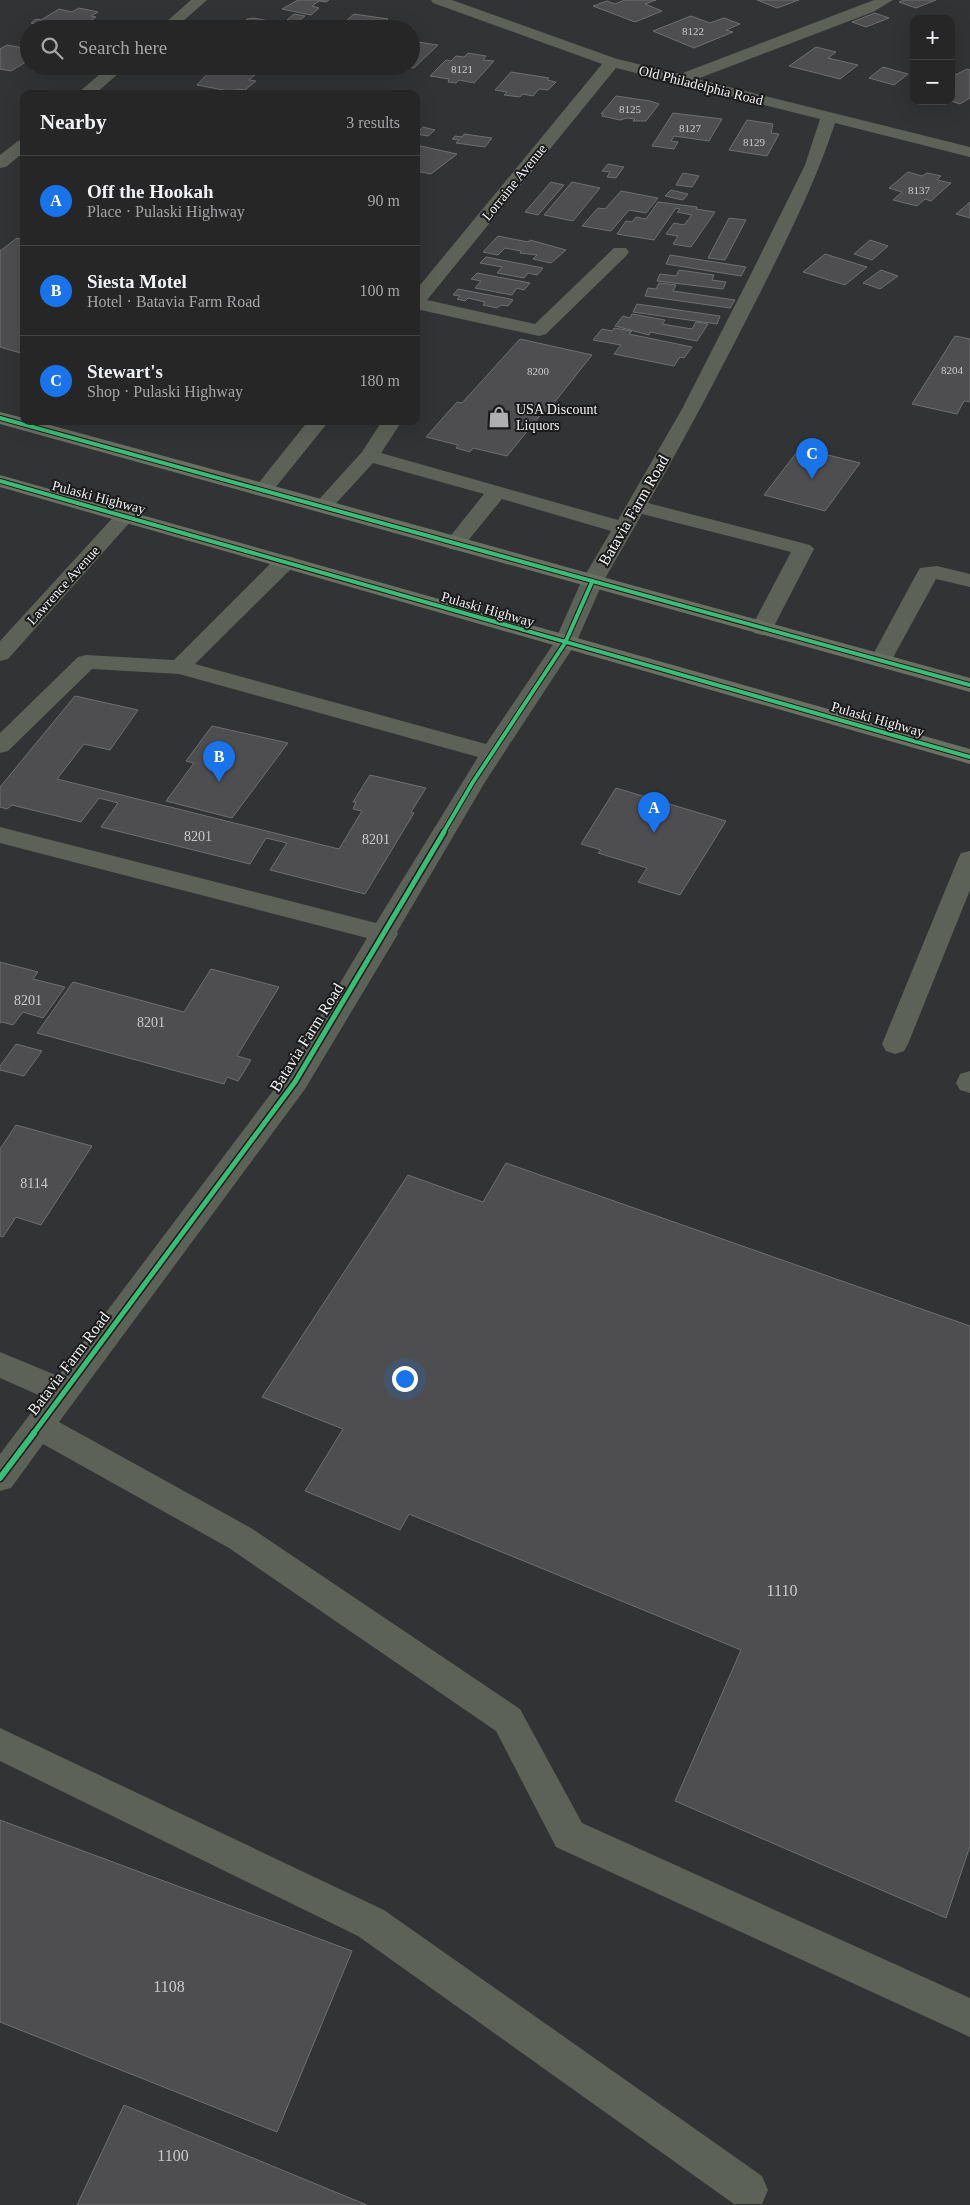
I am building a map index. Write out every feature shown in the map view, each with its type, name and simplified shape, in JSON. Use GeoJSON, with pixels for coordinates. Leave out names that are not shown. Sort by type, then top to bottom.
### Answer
{"type":"FeatureCollection","features":[{"type":"Feature","properties":{"kind":"highway"},"geometry":{"type":"LineString","coordinates":[[0,418],[20,423]]}},
{"type":"Feature","properties":{"kind":"highway"},"geometry":{"type":"LineString","coordinates":[[26,425],[264,489],[455,544],[970,686]]}},
{"type":"Feature","properties":{"kind":"highway","name":"Pulaski Highway"},"geometry":{"type":"LineString","coordinates":[[0,481],[970,757]]}},
{"type":"Feature","properties":{"kind":"street"},"geometry":{"type":"LineString","coordinates":[[176,20],[200,0]]}},
{"type":"Feature","properties":{"kind":"street","name":"Old Philadelphia Road"},"geometry":{"type":"LineString","coordinates":[[438,0],[612,62],[970,152]]}},
{"type":"Feature","properties":{"kind":"street"},"geometry":{"type":"LineString","coordinates":[[679,80],[868,9],[886,0]]}},
{"type":"Feature","properties":{"kind":"street","name":"Lorraine Avenue"},"geometry":{"type":"LineString","coordinates":[[420,297],[612,62]]}},
{"type":"Feature","properties":{"kind":"street"},"geometry":{"type":"LineString","coordinates":[[90,90],[108,75]]}},
{"type":"Feature","properties":{"kind":"street","name":"Batavia Farm Road"},"geometry":{"type":"LineString","coordinates":[[0,1478],[62,1392],[295,1082],[492,753],[565,643],[592,582],[692,409],[762,270],[813,165],[829,117]]}},
{"type":"Feature","properties":{"kind":"street"},"geometry":{"type":"LineString","coordinates":[[0,163],[20,147]]}},
{"type":"Feature","properties":{"kind":"street"},"geometry":{"type":"LineString","coordinates":[[420,303],[539,330],[620,252]]}},
{"type":"Feature","properties":{"kind":"street"},"geometry":{"type":"LineString","coordinates":[[264,489],[316,425]]}},
{"type":"Feature","properties":{"kind":"street"},"geometry":{"type":"LineString","coordinates":[[323,506],[369,456],[389,425]]}},
{"type":"Feature","properties":{"kind":"street"},"geometry":{"type":"LineString","coordinates":[[369,456],[623,528]]}},
{"type":"Feature","properties":{"kind":"street"},"geometry":{"type":"LineString","coordinates":[[455,544],[497,492]]}},
{"type":"Feature","properties":{"kind":"street"},"geometry":{"type":"LineString","coordinates":[[635,506],[803,549],[762,628]]}},
{"type":"Feature","properties":{"kind":"street","name":"Lawrence Avenue"},"geometry":{"type":"LineString","coordinates":[[0,654],[126,516]]}},
{"type":"Feature","properties":{"kind":"street"},"geometry":{"type":"LineString","coordinates":[[180,667],[285,562]]}},
{"type":"Feature","properties":{"kind":"street"},"geometry":{"type":"LineString","coordinates":[[881,660],[928,574],[937,572],[970,581]]}},
{"type":"Feature","properties":{"kind":"street"},"geometry":{"type":"LineString","coordinates":[[0,746],[86,662],[180,667],[492,753]]}},
{"type":"Feature","properties":{"kind":"street"},"geometry":{"type":"LineString","coordinates":[[0,835],[385,934]]}},
{"type":"Feature","properties":{"kind":"street"},"geometry":{"type":"LineString","coordinates":[[895,1044],[970,860]]}},
{"type":"Feature","properties":{"kind":"street"},"geometry":{"type":"LineString","coordinates":[[0,1364],[62,1392]]}},
{"type":"Feature","properties":{"kind":"street"},"geometry":{"type":"LineString","coordinates":[[38,1426],[240,1538],[508,1720],[569,1834],[970,2018]]}},
{"type":"Feature","properties":{"kind":"street"},"geometry":{"type":"LineString","coordinates":[[0,1744],[371,1923],[748,2190]]}},
{"type":"Feature","properties":{"kind":"building"},"geometry":{"type":"Polygon","coordinates":[[[298,0],[329,0],[326,2],[319,1],[312,6],[319,8],[311,15],[282,9],[298,0]]]}},
{"type":"Feature","properties":{"kind":"building"},"geometry":{"type":"Polygon","coordinates":[[[625,0],[656,0],[645,4],[662,11],[635,22],[593,6],[607,1],[615,4],[625,0]]]}},
{"type":"Feature","properties":{"kind":"building"},"geometry":{"type":"Polygon","coordinates":[[[757,0],[799,0],[777,8],[757,0]]]}},
{"type":"Feature","properties":{"kind":"building"},"geometry":{"type":"Polygon","coordinates":[[[904,0],[936,0],[916,8],[899,2],[904,0]]]}},
{"type":"Feature","properties":{"kind":"building"},"geometry":{"type":"Polygon","coordinates":[[[79,8],[98,12],[91,16],[96,17],[92,20],[41,20],[59,9],[72,12],[79,8]]]}},
{"type":"Feature","properties":{"kind":"building"},"geometry":{"type":"Polygon","coordinates":[[[875,13],[889,18],[866,27],[852,22],[875,13]]]}},
{"type":"Feature","properties":{"kind":"building"},"geometry":{"type":"Polygon","coordinates":[[[294,14],[305,16],[300,20],[287,20],[294,14]]]}},
{"type":"Feature","properties":{"kind":"building"},"geometry":{"type":"Polygon","coordinates":[[[354,14],[388,19],[387,20],[347,20],[354,14]]]}},
{"type":"Feature","properties":{"kind":"building"},"geometry":{"type":"Polygon","coordinates":[[[691,16],[710,23],[724,18],[740,24],[726,30],[733,32],[694,48],[653,31],[691,16]]]}},
{"type":"Feature","properties":{"kind":"building"},"geometry":{"type":"Polygon","coordinates":[[[253,18],[264,20],[246,20],[253,18]]]}},
{"type":"Feature","properties":{"kind":"building"},"geometry":{"type":"Polygon","coordinates":[[[420,42],[438,45],[420,62],[420,42]]]}},
{"type":"Feature","properties":{"kind":"building"},"geometry":{"type":"Polygon","coordinates":[[[7,45],[20,47],[20,66],[11,71],[0,69],[0,49],[7,45]]]}},
{"type":"Feature","properties":{"kind":"building"},"geometry":{"type":"Polygon","coordinates":[[[816,47],[836,52],[828,58],[858,65],[840,79],[789,66],[816,47]]]}},
{"type":"Feature","properties":{"kind":"building"},"geometry":{"type":"Polygon","coordinates":[[[468,53],[486,56],[483,60],[494,61],[474,83],[459,80],[456,83],[448,82],[449,79],[430,76],[446,60],[451,61],[456,56],[464,57],[468,53]]]}},
{"type":"Feature","properties":{"kind":"building"},"geometry":{"type":"Polygon","coordinates":[[[883,67],[908,74],[894,85],[869,78],[883,67]]]}},
{"type":"Feature","properties":{"kind":"building"},"geometry":{"type":"Polygon","coordinates":[[[967,69],[970,70],[970,98],[960,104],[955,102],[955,75],[967,69]]]}},
{"type":"Feature","properties":{"kind":"building"},"geometry":{"type":"Polygon","coordinates":[[[511,72],[549,78],[547,80],[556,82],[548,90],[539,89],[533,96],[523,94],[520,97],[504,95],[507,92],[495,90],[511,72]]]}},
{"type":"Feature","properties":{"kind":"building"},"geometry":{"type":"Polygon","coordinates":[[[206,75],[255,75],[249,80],[256,81],[245,90],[223,90],[197,85],[206,75]]]}},
{"type":"Feature","properties":{"kind":"building"},"geometry":{"type":"Polygon","coordinates":[[[616,96],[659,104],[646,121],[633,121],[635,119],[627,118],[620,120],[602,116],[604,114],[601,114],[616,96]]]}},
{"type":"Feature","properties":{"kind":"building"},"geometry":{"type":"Polygon","coordinates":[[[673,113],[722,119],[709,141],[674,136],[671,141],[678,142],[674,149],[652,146],[673,113]]]}},
{"type":"Feature","properties":{"kind":"building"},"geometry":{"type":"Polygon","coordinates":[[[747,120],[773,124],[771,133],[779,134],[767,156],[729,150],[747,120]]]}},
{"type":"Feature","properties":{"kind":"building"},"geometry":{"type":"Polygon","coordinates":[[[423,127],[435,130],[428,136],[420,135],[420,130],[423,127]]]}},
{"type":"Feature","properties":{"kind":"building"},"geometry":{"type":"Polygon","coordinates":[[[464,134],[492,138],[485,147],[456,143],[459,140],[452,139],[455,136],[462,137],[464,134]]]}},
{"type":"Feature","properties":{"kind":"building"},"geometry":{"type":"Polygon","coordinates":[[[420,146],[457,154],[431,174],[420,172],[420,146]]]}},
{"type":"Feature","properties":{"kind":"building"},"geometry":{"type":"Polygon","coordinates":[[[608,164],[624,167],[616,178],[607,177],[610,172],[602,171],[608,164]]]}},
{"type":"Feature","properties":{"kind":"building"},"geometry":{"type":"Polygon","coordinates":[[[908,172],[922,176],[927,173],[941,176],[937,180],[951,183],[931,201],[925,199],[917,206],[893,200],[902,192],[889,188],[908,172]]]}},
{"type":"Feature","properties":{"kind":"building"},"geometry":{"type":"Polygon","coordinates":[[[683,173],[699,176],[692,187],[676,185],[683,173]]]}},
{"type":"Feature","properties":{"kind":"building"},"geometry":{"type":"Polygon","coordinates":[[[551,182],[564,185],[538,215],[525,212],[551,182]]]}},
{"type":"Feature","properties":{"kind":"building"},"geometry":{"type":"Polygon","coordinates":[[[572,182],[600,188],[573,221],[544,215],[572,182]]]}},
{"type":"Feature","properties":{"kind":"building"},"geometry":{"type":"Polygon","coordinates":[[[671,190],[688,194],[683,200],[665,196],[671,190]]]}},
{"type":"Feature","properties":{"kind":"building"},"geometry":{"type":"Polygon","coordinates":[[[621,191],[658,198],[646,213],[629,210],[611,231],[582,226],[598,208],[605,209],[621,191]]]}},
{"type":"Feature","properties":{"kind":"building"},"geometry":{"type":"Polygon","coordinates":[[[658,202],[697,207],[696,209],[715,212],[691,247],[673,244],[678,236],[666,234],[674,223],[684,225],[692,215],[677,212],[680,209],[676,208],[654,240],[617,234],[626,221],[632,222],[636,217],[646,219],[658,202]]]}},
{"type":"Feature","properties":{"kind":"building"},"geometry":{"type":"Polygon","coordinates":[[[970,202],[970,218],[956,214],[970,202]]]}},
{"type":"Feature","properties":{"kind":"building"},"geometry":{"type":"Polygon","coordinates":[[[729,218],[746,220],[725,260],[708,258],[729,218]]]}},
{"type":"Feature","properties":{"kind":"building"},"geometry":{"type":"Polygon","coordinates":[[[498,236],[528,242],[530,240],[566,250],[551,263],[533,259],[537,255],[520,253],[521,251],[505,248],[498,255],[483,252],[498,236]]]}},
{"type":"Feature","properties":{"kind":"building"},"geometry":{"type":"Polygon","coordinates":[[[17,238],[20,239],[20,353],[0,347],[0,251],[17,238]]]}},
{"type":"Feature","properties":{"kind":"building"},"geometry":{"type":"Polygon","coordinates":[[[870,240],[888,246],[872,260],[854,254],[870,240]]]}},
{"type":"Feature","properties":{"kind":"building"},"geometry":{"type":"Polygon","coordinates":[[[825,254],[867,267],[845,285],[803,272],[825,254]]]}},
{"type":"Feature","properties":{"kind":"building"},"geometry":{"type":"Polygon","coordinates":[[[670,255],[746,267],[741,276],[666,264],[670,255]]]}},
{"type":"Feature","properties":{"kind":"building"},"geometry":{"type":"Polygon","coordinates":[[[486,257],[543,268],[537,275],[528,273],[524,278],[497,273],[502,267],[480,263],[486,257]]]}},
{"type":"Feature","properties":{"kind":"building"},"geometry":{"type":"Polygon","coordinates":[[[679,270],[714,275],[712,280],[726,282],[723,289],[657,281],[660,274],[676,276],[679,270]]]}},
{"type":"Feature","properties":{"kind":"building"},"geometry":{"type":"Polygon","coordinates":[[[881,270],[898,276],[880,289],[863,283],[881,270]]]}},
{"type":"Feature","properties":{"kind":"building"},"geometry":{"type":"Polygon","coordinates":[[[477,273],[530,283],[524,290],[517,288],[512,295],[475,288],[481,281],[471,279],[477,273]]]}},
{"type":"Feature","properties":{"kind":"building"},"geometry":{"type":"Polygon","coordinates":[[[659,283],[676,285],[673,291],[735,300],[730,308],[645,296],[648,288],[656,289],[659,283]]]}},
{"type":"Feature","properties":{"kind":"building"},"geometry":{"type":"Polygon","coordinates":[[[458,289],[513,300],[508,306],[501,305],[497,308],[483,305],[485,302],[468,298],[465,301],[457,299],[460,296],[453,295],[458,289]]]}},
{"type":"Feature","properties":{"kind":"building"},"geometry":{"type":"Polygon","coordinates":[[[637,304],[720,316],[717,324],[633,312],[637,304]]]}},
{"type":"Feature","properties":{"kind":"building"},"geometry":{"type":"Polygon","coordinates":[[[632,314],[665,320],[662,324],[692,329],[696,322],[708,324],[697,341],[650,332],[649,335],[615,326],[623,316],[630,318],[632,314]]]}},
{"type":"Feature","properties":{"kind":"building"},"geometry":{"type":"Polygon","coordinates":[[[614,328],[632,331],[629,334],[692,347],[684,358],[680,357],[674,366],[614,354],[621,345],[593,340],[602,329],[612,331],[614,328]]]}},
{"type":"Feature","properties":{"kind":"building"},"geometry":{"type":"Polygon","coordinates":[[[955,336],[970,339],[970,402],[964,401],[957,414],[912,404],[955,336]]]}},
{"type":"Feature","properties":{"kind":"building"},"geometry":{"type":"Polygon","coordinates":[[[520,339],[592,355],[546,413],[543,412],[507,456],[473,448],[470,452],[456,448],[458,445],[426,437],[457,402],[462,403],[520,339]]]}},
{"type":"Feature","properties":{"kind":"building"},"geometry":{"type":"Polygon","coordinates":[[[800,448],[860,463],[825,511],[764,495],[800,448]]]}},
{"type":"Feature","properties":{"kind":"building"},"geometry":{"type":"Polygon","coordinates":[[[75,696],[138,710],[110,750],[84,744],[57,779],[339,849],[362,811],[353,809],[356,802],[353,802],[370,775],[426,788],[411,812],[414,813],[365,894],[270,870],[287,843],[266,838],[250,864],[101,827],[118,803],[99,798],[81,822],[12,805],[7,809],[0,807],[0,787],[75,696]]]}},
{"type":"Feature","properties":{"kind":"building"},"geometry":{"type":"Polygon","coordinates":[[[212,726],[288,743],[232,818],[166,801],[194,763],[186,761],[212,726]]]}},
{"type":"Feature","properties":{"kind":"building"},"geometry":{"type":"Polygon","coordinates":[[[616,788],[726,821],[680,895],[638,882],[647,868],[598,853],[601,850],[581,844],[616,788]]]}},
{"type":"Feature","properties":{"kind":"building"},"geometry":{"type":"Polygon","coordinates":[[[0,962],[38,972],[33,979],[65,987],[43,1018],[23,1012],[13,1025],[0,1023],[0,962]]]}},
{"type":"Feature","properties":{"kind":"building"},"geometry":{"type":"Polygon","coordinates":[[[211,969],[279,987],[237,1056],[251,1060],[238,1081],[227,1077],[224,1084],[37,1033],[73,982],[184,1012],[211,969]]]}},
{"type":"Feature","properties":{"kind":"building"},"geometry":{"type":"Polygon","coordinates":[[[16,1044],[42,1051],[24,1076],[0,1070],[0,1066],[16,1044]]]}},
{"type":"Feature","properties":{"kind":"building"},"geometry":{"type":"Polygon","coordinates":[[[16,1125],[92,1146],[41,1225],[16,1217],[3,1237],[0,1236],[0,1149],[16,1125]]]}},
{"type":"Feature","properties":{"kind":"building"},"geometry":{"type":"Polygon","coordinates":[[[506,1163],[970,1326],[970,1846],[946,1918],[675,1801],[741,1650],[409,1514],[400,1530],[305,1491],[343,1429],[262,1397],[408,1175],[483,1202],[506,1163]]]}},
{"type":"Feature","properties":{"kind":"building"},"geometry":{"type":"Polygon","coordinates":[[[0,1820],[352,1951],[277,2132],[0,2022],[0,1820]]]}},
{"type":"Feature","properties":{"kind":"building"},"geometry":{"type":"Polygon","coordinates":[[[124,2105],[367,2205],[77,2205],[124,2105]]]}},
{"type":"Feature","properties":{"kind":"cycle path"},"geometry":{"type":"LineString","coordinates":[[0,418],[20,423]]}},
{"type":"Feature","properties":{"kind":"cycle path"},"geometry":{"type":"LineString","coordinates":[[26,425],[970,685]]}},
{"type":"Feature","properties":{"kind":"cycle path"},"geometry":{"type":"LineString","coordinates":[[0,481],[970,757]]}},
{"type":"Feature","properties":{"kind":"cycle path"},"geometry":{"type":"LineString","coordinates":[[0,1478],[295,1082],[473,782],[565,643],[592,582]]}},
{"type":"Feature","properties":{"kind":"place","name":"USA Discount Liquors"},"geometry":{"type":"Point","coordinates":[499,417]}},
{"type":"Feature","properties":{"kind":"place","name":"Stewart's"},"geometry":{"type":"Point","coordinates":[812,479]}},
{"type":"Feature","properties":{"kind":"place","name":"Siesta Motel"},"geometry":{"type":"Point","coordinates":[219,782]}},
{"type":"Feature","properties":{"kind":"place","name":"Off the Hookah"},"geometry":{"type":"Point","coordinates":[654,833]}}]}
